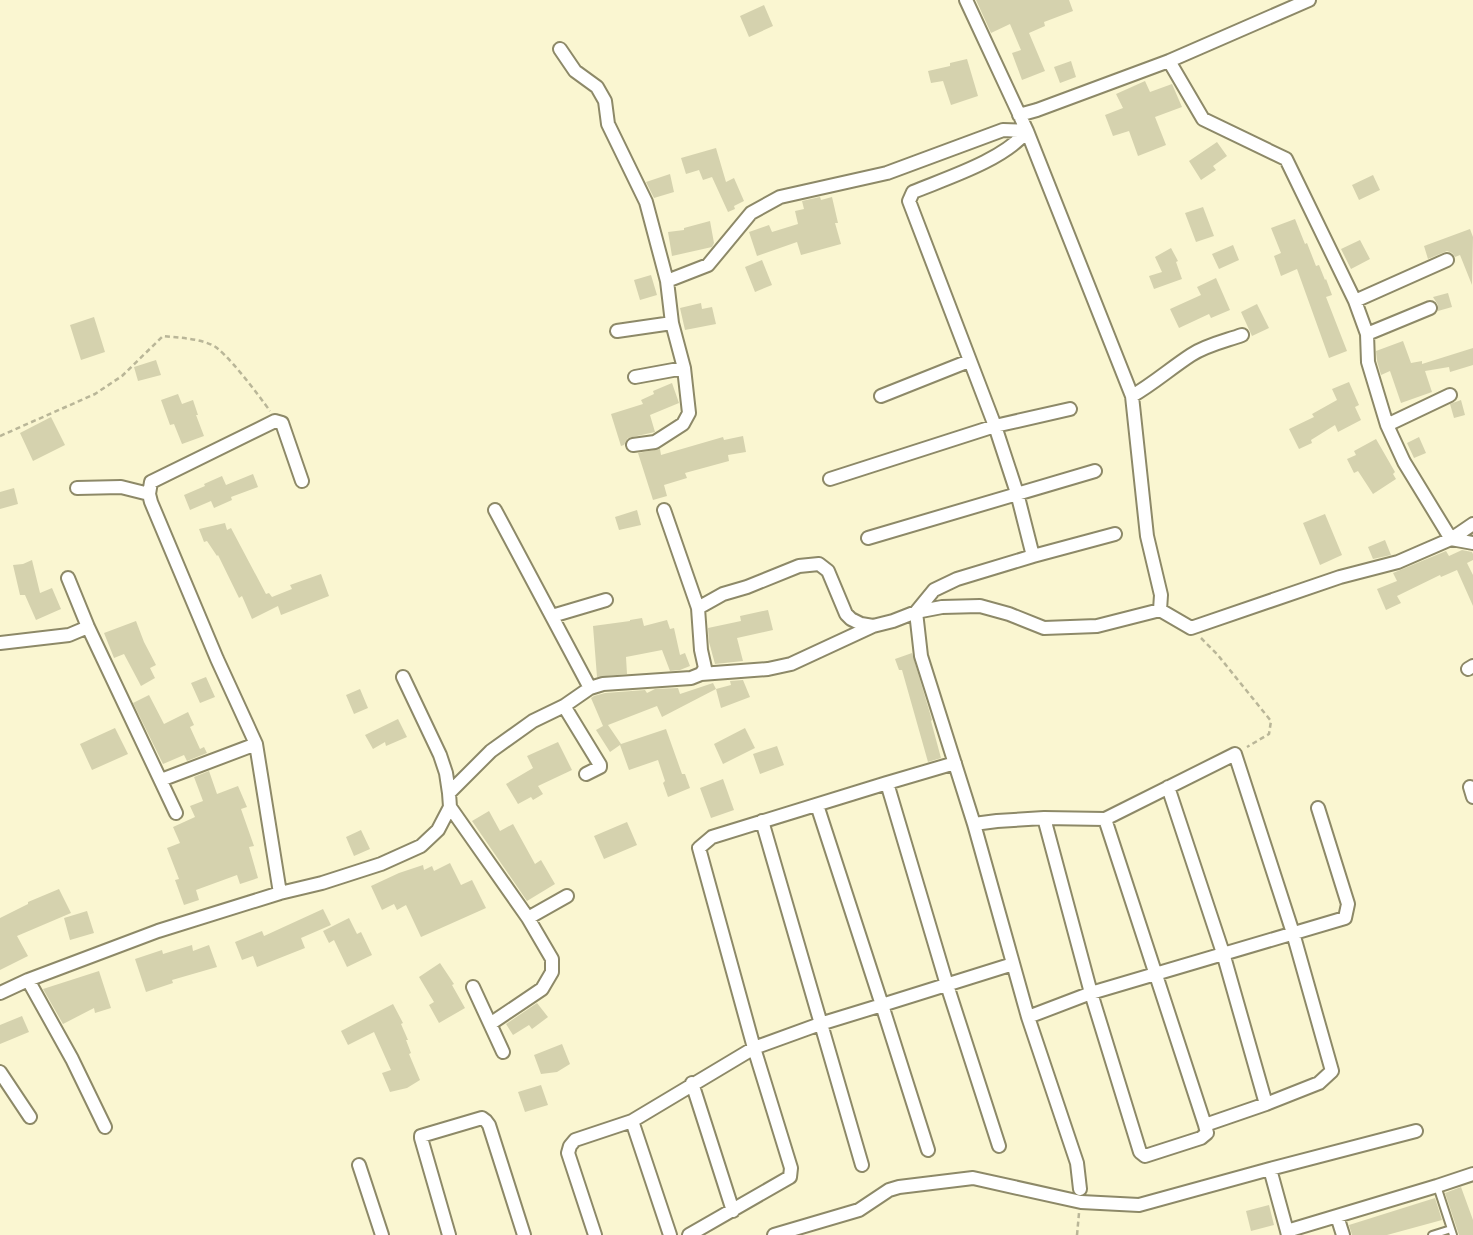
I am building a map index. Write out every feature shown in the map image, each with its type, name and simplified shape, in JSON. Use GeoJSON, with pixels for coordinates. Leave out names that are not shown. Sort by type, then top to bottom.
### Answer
{"type":"FeatureCollection","features":[{"type":"Feature","properties":{"kind":"street"},"geometry":{"type":"LineString","coordinates":[[966,0],[1027,131],[1132,396],[1147,536],[1160,594],[1160,610]]}},
{"type":"Feature","properties":{"kind":"street"},"geometry":{"type":"LineString","coordinates":[[1020,115],[1169,61],[1309,0]]}},
{"type":"Feature","properties":{"kind":"street"},"geometry":{"type":"LineString","coordinates":[[560,49],[575,71],[597,87],[605,101],[608,124],[646,202],[667,281],[672,323],[684,368],[689,413],[683,424],[655,442],[633,445]]}},
{"type":"Feature","properties":{"kind":"street"},"geometry":{"type":"LineString","coordinates":[[1169,61],[1203,119],[1286,159],[1355,301],[1367,334],[1368,362],[1387,425],[1404,462],[1451,539],[1473,543]]}},
{"type":"Feature","properties":{"kind":"street"},"geometry":{"type":"LineString","coordinates":[[667,281],[708,265],[751,213],[780,197],[887,173],[1003,130],[1027,131]]}},
{"type":"Feature","properties":{"kind":"street"},"geometry":{"type":"LineString","coordinates":[[1027,131],[1018,142],[994,157],[913,192],[909,201],[995,426],[1033,556]]}},
{"type":"Feature","properties":{"kind":"street"},"geometry":{"type":"LineString","coordinates":[[1355,301],[1447,260]]}},
{"type":"Feature","properties":{"kind":"street"},"geometry":{"type":"LineString","coordinates":[[1367,334],[1430,308]]}},
{"type":"Feature","properties":{"kind":"street"},"geometry":{"type":"LineString","coordinates":[[617,331],[672,323]]}},
{"type":"Feature","properties":{"kind":"street"},"geometry":{"type":"LineString","coordinates":[[1132,396],[1191,355],[1242,335]]}},
{"type":"Feature","properties":{"kind":"street"},"geometry":{"type":"LineString","coordinates":[[881,396],[969,361]]}},
{"type":"Feature","properties":{"kind":"street"},"geometry":{"type":"LineString","coordinates":[[635,377],[684,368]]}},
{"type":"Feature","properties":{"kind":"street"},"geometry":{"type":"LineString","coordinates":[[1387,425],[1450,395]]}},
{"type":"Feature","properties":{"kind":"street"},"geometry":{"type":"LineString","coordinates":[[830,479],[995,426],[1070,409]]}},
{"type":"Feature","properties":{"kind":"street"},"geometry":{"type":"LineString","coordinates":[[280,893],[256,744],[217,659],[149,494],[151,482],[275,421],[282,423],[302,481]]}},
{"type":"Feature","properties":{"kind":"street"},"geometry":{"type":"LineString","coordinates":[[868,538],[1095,471]]}},
{"type":"Feature","properties":{"kind":"street"},"geometry":{"type":"LineString","coordinates":[[77,488],[121,487],[149,494]]}},
{"type":"Feature","properties":{"kind":"street"},"geometry":{"type":"LineString","coordinates":[[495,510],[590,688]]}},
{"type":"Feature","properties":{"kind":"street"},"geometry":{"type":"LineString","coordinates":[[664,510],[698,608],[705,668],[701,674]]}},
{"type":"Feature","properties":{"kind":"street"},"geometry":{"type":"LineString","coordinates":[[449,793],[491,751],[533,721],[564,706],[590,688],[603,684],[691,678],[701,674],[768,669],[791,664],[873,626],[942,607],[980,606],[1044,628],[1097,626],[1160,610],[1191,628],[1340,577],[1398,562],[1451,539],[1473,524]]}},
{"type":"Feature","properties":{"kind":"street"},"geometry":{"type":"LineString","coordinates":[[1080,1189],[1077,1163],[1028,1017],[974,824],[921,656],[916,612],[934,590],[957,579],[1115,534]]}},
{"type":"Feature","properties":{"kind":"street"},"geometry":{"type":"LineString","coordinates":[[698,608],[723,594],[799,566],[819,564],[828,571],[846,614],[861,624],[873,626]]}},
{"type":"Feature","properties":{"kind":"street"},"geometry":{"type":"LineString","coordinates":[[68,578],[88,627],[176,813]]}},
{"type":"Feature","properties":{"kind":"street"},"geometry":{"type":"LineString","coordinates":[[552,616],[606,600]]}},
{"type":"Feature","properties":{"kind":"street"},"geometry":{"type":"LineString","coordinates":[[0,643],[69,635],[88,627]]}},
{"type":"Feature","properties":{"kind":"street"},"geometry":{"type":"LineString","coordinates":[[0,993],[158,931],[381,864],[421,846],[438,831],[450,807],[449,793],[440,755],[403,677]]}},
{"type":"Feature","properties":{"kind":"street"},"geometry":{"type":"LineString","coordinates":[[564,706],[600,765],[586,774]]}},
{"type":"Feature","properties":{"kind":"street"},"geometry":{"type":"LineString","coordinates":[[161,780],[256,744]]}},
{"type":"Feature","properties":{"kind":"street"},"geometry":{"type":"LineString","coordinates":[[974,824],[1044,818],[1105,819],[1235,754],[1293,933],[1332,1071],[1320,1083],[1205,1125]]}},
{"type":"Feature","properties":{"kind":"street"},"geometry":{"type":"LineString","coordinates":[[689,1235],[790,1177],[791,1168],[754,1048],[699,848],[712,837],[955,763]]}},
{"type":"Feature","properties":{"kind":"street"},"geometry":{"type":"LineString","coordinates":[[887,783],[947,985],[999,1146]]}},
{"type":"Feature","properties":{"kind":"street"},"geometry":{"type":"LineString","coordinates":[[1168,787],[1223,953],[1266,1104]]}},
{"type":"Feature","properties":{"kind":"street"},"geometry":{"type":"LineString","coordinates":[[817,804],[928,1150]]}},
{"type":"Feature","properties":{"kind":"street"},"geometry":{"type":"LineString","coordinates":[[450,807],[528,918],[552,959],[552,972],[542,989],[490,1024]]}},
{"type":"Feature","properties":{"kind":"street"},"geometry":{"type":"LineString","coordinates":[[1028,1017],[1091,993],[1345,918],[1348,904],[1318,808]]}},
{"type":"Feature","properties":{"kind":"street"},"geometry":{"type":"LineString","coordinates":[[1044,818],[1091,993],[1140,1152],[1145,1156],[1201,1138],[1207,1133],[1105,819]]}},
{"type":"Feature","properties":{"kind":"street"},"geometry":{"type":"LineString","coordinates":[[762,821],[862,1165]]}},
{"type":"Feature","properties":{"kind":"street"},"geometry":{"type":"LineString","coordinates":[[528,918],[567,895]]}},
{"type":"Feature","properties":{"kind":"street"},"geometry":{"type":"LineString","coordinates":[[595,1235],[568,1153],[575,1140],[632,1121],[754,1048],[820,1024],[1013,964]]}},
{"type":"Feature","properties":{"kind":"street"},"geometry":{"type":"LineString","coordinates":[[28,980],[105,1126]]}},
{"type":"Feature","properties":{"kind":"street"},"geometry":{"type":"LineString","coordinates":[[473,987],[503,1052]]}},
{"type":"Feature","properties":{"kind":"street"},"geometry":{"type":"LineString","coordinates":[[0,1072],[30,1117]]}},
{"type":"Feature","properties":{"kind":"street"},"geometry":{"type":"LineString","coordinates":[[692,1083],[733,1210]]}},
{"type":"Feature","properties":{"kind":"street"},"geometry":{"type":"LineString","coordinates":[[449,1235],[421,1136],[482,1118],[489,1125],[524,1235]]}},
{"type":"Feature","properties":{"kind":"street"},"geometry":{"type":"LineString","coordinates":[[632,1121],[670,1235]]}},
{"type":"Feature","properties":{"kind":"street"},"geometry":{"type":"LineString","coordinates":[[774,1235],[859,1210],[889,1190],[899,1187],[973,1178],[1081,1202],[1139,1205],[1416,1131]]}},
{"type":"Feature","properties":{"kind":"street"},"geometry":{"type":"LineString","coordinates":[[359,1165],[382,1235]]}},
{"type":"Feature","properties":{"kind":"street"},"geometry":{"type":"LineString","coordinates":[[1270,1169],[1288,1233],[1473,1174]]}},
{"type":"Feature","properties":{"kind":"street"},"geometry":{"type":"LineString","coordinates":[[1337,1216],[1343,1235]]}},
{"type":"Feature","properties":{"kind":"lane"},"geometry":{"type":"LineString","coordinates":[[1432,1235],[1452,1232],[1437,1186]]}},
{"type":"Feature","properties":{"kind":"path"},"geometry":{"type":"LineString","coordinates":[[0,436],[95,394],[122,376],[163,337],[190,338],[215,345],[279,422]]}},
{"type":"Feature","properties":{"kind":"path"},"geometry":{"type":"LineString","coordinates":[[1191,628],[1217,654],[1271,721],[1269,734],[1235,754]]}},
{"type":"Feature","properties":{"kind":"building"},"geometry":{"type":"Polygon","coordinates":[[[976,0],[1069,0],[1073,11],[1044,22],[1045,26],[1029,33],[1045,71],[1022,80],[1012,53],[1021,50],[1010,24],[991,33],[976,0]]]}},
{"type":"Feature","properties":{"kind":"building"},"geometry":{"type":"Polygon","coordinates":[[[764,5],[773,26],[749,37],[740,16],[764,5]]]}},
{"type":"Feature","properties":{"kind":"building"},"geometry":{"type":"Polygon","coordinates":[[[967,59],[978,96],[951,105],[943,81],[931,83],[928,71],[967,59]]]}},
{"type":"Feature","properties":{"kind":"building"},"geometry":{"type":"Polygon","coordinates":[[[1071,61],[1076,77],[1060,83],[1054,67],[1071,61]]]}},
{"type":"Feature","properties":{"kind":"building"},"geometry":{"type":"Polygon","coordinates":[[[1145,81],[1150,92],[1172,84],[1182,107],[1155,117],[1166,145],[1138,156],[1129,131],[1113,136],[1105,115],[1123,108],[1116,94],[1145,81]]]}},
{"type":"Feature","properties":{"kind":"building"},"geometry":{"type":"Polygon","coordinates":[[[1217,142],[1227,156],[1213,166],[1216,170],[1201,180],[1189,161],[1217,142]]]}},
{"type":"Feature","properties":{"kind":"building"},"geometry":{"type":"Polygon","coordinates":[[[716,148],[726,182],[734,178],[744,201],[728,212],[712,177],[703,180],[699,170],[686,174],[681,158],[716,148]]]}},
{"type":"Feature","properties":{"kind":"building"},"geometry":{"type":"Polygon","coordinates":[[[670,174],[674,192],[654,198],[646,182],[670,174]]]}},
{"type":"Feature","properties":{"kind":"building"},"geometry":{"type":"Polygon","coordinates":[[[1373,175],[1380,190],[1359,200],[1352,185],[1373,175]]]}},
{"type":"Feature","properties":{"kind":"building"},"geometry":{"type":"Polygon","coordinates":[[[820,197],[821,200],[832,197],[841,244],[801,255],[797,242],[757,256],[749,232],[769,225],[772,232],[798,224],[795,211],[804,209],[802,201],[820,197]]]}},
{"type":"Feature","properties":{"kind":"building"},"geometry":{"type":"Polygon","coordinates":[[[1203,207],[1214,236],[1196,242],[1185,213],[1203,207]]]}},
{"type":"Feature","properties":{"kind":"building"},"geometry":{"type":"Polygon","coordinates":[[[1295,219],[1316,266],[1319,265],[1326,279],[1332,295],[1326,297],[1347,351],[1329,358],[1297,269],[1281,276],[1274,256],[1281,253],[1271,228],[1295,219]]]}},
{"type":"Feature","properties":{"kind":"building"},"geometry":{"type":"Polygon","coordinates":[[[710,221],[714,243],[712,247],[672,256],[668,232],[684,230],[710,221]]]}},
{"type":"Feature","properties":{"kind":"building"},"geometry":{"type":"Polygon","coordinates":[[[1470,229],[1473,237],[1472,285],[1460,255],[1455,257],[1447,251],[1428,259],[1424,246],[1470,229]]]}},
{"type":"Feature","properties":{"kind":"building"},"geometry":{"type":"Polygon","coordinates":[[[1360,240],[1370,259],[1351,269],[1341,249],[1360,240]]]}},
{"type":"Feature","properties":{"kind":"building"},"geometry":{"type":"Polygon","coordinates":[[[1233,245],[1239,260],[1219,269],[1212,254],[1233,245]]]}},
{"type":"Feature","properties":{"kind":"building"},"geometry":{"type":"Polygon","coordinates":[[[1171,248],[1178,261],[1176,262],[1182,279],[1154,289],[1149,276],[1162,272],[1155,257],[1171,248]]]}},
{"type":"Feature","properties":{"kind":"building"},"geometry":{"type":"Polygon","coordinates":[[[762,260],[772,285],[755,292],[745,267],[762,260]]]}},
{"type":"Feature","properties":{"kind":"building"},"geometry":{"type":"Polygon","coordinates":[[[651,275],[657,295],[640,300],[634,280],[651,275]]]}},
{"type":"Feature","properties":{"kind":"building"},"geometry":{"type":"Polygon","coordinates":[[[1216,278],[1230,310],[1211,318],[1209,314],[1179,328],[1170,309],[1201,295],[1197,287],[1216,278]]]}},
{"type":"Feature","properties":{"kind":"building"},"geometry":{"type":"Polygon","coordinates":[[[1448,293],[1452,307],[1438,311],[1433,297],[1448,293]]]}},
{"type":"Feature","properties":{"kind":"building"},"geometry":{"type":"Polygon","coordinates":[[[701,303],[702,309],[712,307],[716,324],[685,330],[680,308],[701,303]]]}},
{"type":"Feature","properties":{"kind":"building"},"geometry":{"type":"Polygon","coordinates":[[[1257,304],[1269,328],[1252,336],[1241,312],[1257,304]]]}},
{"type":"Feature","properties":{"kind":"building"},"geometry":{"type":"Polygon","coordinates":[[[94,317],[105,352],[81,360],[70,325],[94,317]]]}},
{"type":"Feature","properties":{"kind":"building"},"geometry":{"type":"Polygon","coordinates":[[[1403,341],[1411,363],[1422,361],[1422,364],[1473,348],[1473,365],[1450,372],[1449,367],[1425,371],[1432,392],[1401,403],[1390,371],[1381,375],[1376,351],[1403,341]]]}},
{"type":"Feature","properties":{"kind":"building"},"geometry":{"type":"Polygon","coordinates":[[[156,360],[161,375],[138,381],[134,367],[156,360]]]}},
{"type":"Feature","properties":{"kind":"building"},"geometry":{"type":"Polygon","coordinates":[[[1349,382],[1359,405],[1355,407],[1361,420],[1338,432],[1335,425],[1311,440],[1312,443],[1299,449],[1289,429],[1314,417],[1312,414],[1337,400],[1332,389],[1349,382]]]}},
{"type":"Feature","properties":{"kind":"building"},"geometry":{"type":"Polygon","coordinates":[[[672,383],[679,403],[650,415],[655,432],[628,438],[621,446],[611,414],[643,404],[641,400],[654,394],[653,391],[672,383]]]}},
{"type":"Feature","properties":{"kind":"building"},"geometry":{"type":"Polygon","coordinates":[[[178,394],[182,404],[193,400],[204,436],[182,444],[174,424],[170,425],[161,400],[178,394]]]}},
{"type":"Feature","properties":{"kind":"building"},"geometry":{"type":"Polygon","coordinates":[[[1461,400],[1465,415],[1454,418],[1450,404],[1461,400]]]}},
{"type":"Feature","properties":{"kind":"building"},"geometry":{"type":"Polygon","coordinates":[[[51,417],[65,445],[33,461],[20,433],[51,417]]]}},
{"type":"Feature","properties":{"kind":"building"},"geometry":{"type":"Polygon","coordinates":[[[743,436],[746,452],[728,455],[729,461],[685,473],[687,478],[664,485],[667,496],[653,500],[638,453],[660,449],[661,455],[723,437],[724,440],[743,436]]]}},
{"type":"Feature","properties":{"kind":"building"},"geometry":{"type":"Polygon","coordinates":[[[1419,437],[1426,453],[1414,458],[1407,443],[1419,437]]]}},
{"type":"Feature","properties":{"kind":"building"},"geometry":{"type":"Polygon","coordinates":[[[1376,439],[1395,472],[1393,474],[1396,479],[1373,494],[1358,471],[1354,473],[1347,459],[1356,455],[1354,451],[1376,439]]]}},
{"type":"Feature","properties":{"kind":"building"},"geometry":{"type":"Polygon","coordinates":[[[253,474],[258,487],[231,497],[232,500],[214,508],[211,501],[190,510],[184,495],[222,476],[226,485],[253,474]]]}},
{"type":"Feature","properties":{"kind":"building"},"geometry":{"type":"Polygon","coordinates":[[[14,488],[18,504],[0,509],[0,492],[14,488]]]}},
{"type":"Feature","properties":{"kind":"building"},"geometry":{"type":"Polygon","coordinates":[[[637,510],[641,525],[619,530],[615,517],[637,510]]]}},
{"type":"Feature","properties":{"kind":"building"},"geometry":{"type":"Polygon","coordinates":[[[1325,514],[1342,555],[1320,565],[1303,523],[1325,514]]]}},
{"type":"Feature","properties":{"kind":"building"},"geometry":{"type":"Polygon","coordinates":[[[225,523],[227,530],[231,528],[266,594],[269,593],[272,597],[292,589],[290,585],[321,574],[329,596],[281,615],[278,606],[252,619],[218,555],[207,541],[204,542],[199,529],[225,523]]]}},
{"type":"Feature","properties":{"kind":"building"},"geometry":{"type":"Polygon","coordinates":[[[1385,540],[1391,555],[1373,559],[1368,547],[1385,540]]]}},
{"type":"Feature","properties":{"kind":"building"},"geometry":{"type":"Polygon","coordinates":[[[1462,550],[1473,554],[1473,560],[1467,563],[1473,575],[1473,606],[1457,570],[1441,577],[1440,575],[1397,596],[1401,603],[1386,610],[1377,589],[1397,581],[1393,573],[1446,551],[1449,556],[1462,550]]]}},
{"type":"Feature","properties":{"kind":"building"},"geometry":{"type":"Polygon","coordinates":[[[32,560],[40,593],[52,588],[61,609],[36,620],[25,595],[20,595],[13,565],[32,560]]]}},
{"type":"Feature","properties":{"kind":"building"},"geometry":{"type":"Polygon","coordinates":[[[768,610],[773,630],[737,638],[743,661],[715,664],[708,628],[741,621],[740,616],[768,610]]]}},
{"type":"Feature","properties":{"kind":"building"},"geometry":{"type":"Polygon","coordinates":[[[642,618],[644,626],[667,620],[670,629],[674,628],[680,655],[685,653],[690,666],[670,671],[662,650],[626,657],[627,674],[597,677],[593,626],[642,618]]]}},
{"type":"Feature","properties":{"kind":"building"},"geometry":{"type":"Polygon","coordinates":[[[136,621],[156,665],[150,668],[155,678],[141,686],[124,654],[114,658],[104,633],[136,621]]]}},
{"type":"Feature","properties":{"kind":"building"},"geometry":{"type":"Polygon","coordinates":[[[912,653],[941,758],[928,762],[902,670],[899,670],[895,659],[912,653]]]}},
{"type":"Feature","properties":{"kind":"building"},"geometry":{"type":"Polygon","coordinates":[[[206,677],[215,697],[200,703],[191,683],[206,677]]]}},
{"type":"Feature","properties":{"kind":"building"},"geometry":{"type":"Polygon","coordinates":[[[743,680],[750,697],[721,708],[716,689],[731,685],[730,681],[743,680]]]}},
{"type":"Feature","properties":{"kind":"building"},"geometry":{"type":"Polygon","coordinates":[[[713,683],[716,689],[662,717],[657,706],[608,725],[621,744],[666,729],[682,774],[685,774],[690,788],[668,797],[658,760],[629,770],[620,745],[610,752],[596,730],[603,726],[591,698],[594,696],[678,688],[680,694],[713,683]]]}},
{"type":"Feature","properties":{"kind":"building"},"geometry":{"type":"Polygon","coordinates":[[[360,689],[368,708],[354,714],[346,695],[360,689]]]}},
{"type":"Feature","properties":{"kind":"building"},"geometry":{"type":"Polygon","coordinates":[[[149,695],[164,724],[188,712],[194,725],[190,727],[200,749],[204,747],[207,753],[187,761],[184,755],[163,764],[133,703],[149,695]]]}},
{"type":"Feature","properties":{"kind":"building"},"geometry":{"type":"Polygon","coordinates":[[[398,719],[407,737],[386,746],[385,742],[373,749],[365,735],[398,719]]]}},
{"type":"Feature","properties":{"kind":"building"},"geometry":{"type":"Polygon","coordinates":[[[115,728],[128,754],[92,770],[80,744],[115,728]]]}},
{"type":"Feature","properties":{"kind":"building"},"geometry":{"type":"Polygon","coordinates":[[[745,728],[755,748],[723,764],[714,744],[745,728]]]}},
{"type":"Feature","properties":{"kind":"building"},"geometry":{"type":"Polygon","coordinates":[[[558,742],[572,770],[538,786],[543,794],[518,804],[506,784],[533,768],[527,756],[558,742]]]}},
{"type":"Feature","properties":{"kind":"building"},"geometry":{"type":"Polygon","coordinates":[[[777,746],[784,765],[760,774],[753,754],[777,746]]]}},
{"type":"Feature","properties":{"kind":"building"},"geometry":{"type":"Polygon","coordinates":[[[209,771],[217,794],[238,786],[247,807],[241,809],[254,846],[249,847],[258,878],[240,884],[237,875],[196,890],[199,900],[184,905],[175,880],[179,879],[167,848],[180,843],[173,827],[195,817],[190,806],[203,801],[194,777],[209,771]]]}},
{"type":"Feature","properties":{"kind":"building"},"geometry":{"type":"Polygon","coordinates":[[[723,779],[734,810],[711,818],[700,788],[723,779]]]}},
{"type":"Feature","properties":{"kind":"building"},"geometry":{"type":"Polygon","coordinates":[[[489,811],[500,831],[513,824],[535,864],[541,860],[555,884],[527,901],[472,821],[489,811]]]}},
{"type":"Feature","properties":{"kind":"building"},"geometry":{"type":"Polygon","coordinates":[[[627,822],[637,845],[604,859],[594,836],[627,822]]]}},
{"type":"Feature","properties":{"kind":"building"},"geometry":{"type":"Polygon","coordinates":[[[361,830],[370,849],[354,856],[346,837],[361,830]]]}},
{"type":"Feature","properties":{"kind":"building"},"geometry":{"type":"Polygon","coordinates":[[[450,863],[461,885],[472,880],[486,908],[421,937],[406,905],[397,910],[394,904],[382,910],[371,886],[423,865],[424,870],[432,866],[434,871],[450,863]]]}},
{"type":"Feature","properties":{"kind":"building"},"geometry":{"type":"Polygon","coordinates":[[[59,889],[71,913],[17,936],[28,956],[0,970],[0,918],[59,889]]]}},
{"type":"Feature","properties":{"kind":"building"},"geometry":{"type":"Polygon","coordinates":[[[323,909],[331,925],[301,938],[305,948],[257,967],[253,956],[242,960],[235,942],[262,931],[264,936],[323,909]]]}},
{"type":"Feature","properties":{"kind":"building"},"geometry":{"type":"Polygon","coordinates":[[[87,911],[94,933],[70,940],[64,918],[87,911]]]}},
{"type":"Feature","properties":{"kind":"building"},"geometry":{"type":"Polygon","coordinates":[[[349,918],[357,934],[361,932],[372,955],[347,967],[334,940],[329,943],[323,931],[349,918]]]}},
{"type":"Feature","properties":{"kind":"building"},"geometry":{"type":"Polygon","coordinates":[[[192,945],[193,951],[209,945],[217,967],[172,980],[173,983],[146,992],[135,959],[162,950],[163,954],[192,945]]]}},
{"type":"Feature","properties":{"kind":"building"},"geometry":{"type":"Polygon","coordinates":[[[440,963],[465,1008],[439,1023],[429,1005],[434,1002],[419,977],[440,963]]]}},
{"type":"Feature","properties":{"kind":"building"},"geometry":{"type":"Polygon","coordinates":[[[99,971],[111,1008],[95,1013],[94,1008],[63,1024],[43,989],[99,971]]]}},
{"type":"Feature","properties":{"kind":"building"},"geometry":{"type":"Polygon","coordinates":[[[537,1003],[548,1017],[532,1029],[529,1025],[513,1035],[506,1024],[537,1003]]]}},
{"type":"Feature","properties":{"kind":"building"},"geometry":{"type":"Polygon","coordinates":[[[393,1004],[403,1023],[401,1024],[411,1053],[409,1054],[420,1080],[407,1088],[390,1092],[382,1073],[391,1070],[374,1032],[348,1045],[341,1031],[393,1004]]]}},
{"type":"Feature","properties":{"kind":"building"},"geometry":{"type":"Polygon","coordinates":[[[22,1016],[29,1032],[0,1044],[0,1025],[22,1016]]]}},
{"type":"Feature","properties":{"kind":"building"},"geometry":{"type":"Polygon","coordinates":[[[562,1044],[570,1064],[557,1072],[541,1074],[534,1055],[562,1044]]]}},
{"type":"Feature","properties":{"kind":"building"},"geometry":{"type":"Polygon","coordinates":[[[541,1085],[548,1105],[525,1112],[518,1092],[541,1085]]]}},
{"type":"Feature","properties":{"kind":"building"},"geometry":{"type":"Polygon","coordinates":[[[1461,1187],[1473,1220],[1473,1235],[1459,1235],[1445,1193],[1461,1187]]]}},
{"type":"Feature","properties":{"kind":"building"},"geometry":{"type":"Polygon","coordinates":[[[1435,1198],[1442,1220],[1387,1235],[1352,1235],[1349,1225],[1435,1198]]]}},
{"type":"Feature","properties":{"kind":"building"},"geometry":{"type":"Polygon","coordinates":[[[1269,1205],[1274,1225],[1251,1231],[1246,1211],[1269,1205]]]}}]}
